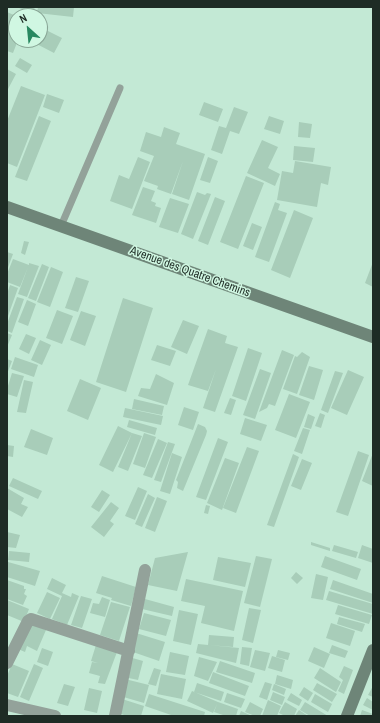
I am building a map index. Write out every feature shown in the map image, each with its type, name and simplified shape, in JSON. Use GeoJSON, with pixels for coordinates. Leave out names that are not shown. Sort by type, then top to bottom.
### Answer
{"type":"FeatureCollection","features":[{"type":"Feature","properties":{"kind":"main road","name":"Avenue des Quatre Chemins"},"geometry":{"type":"LineString","coordinates":[[7,207],[373,337]]}},
{"type":"Feature","properties":{"kind":"main road"},"geometry":{"type":"LineString","coordinates":[[347,716],[373,650]]}},
{"type":"Feature","properties":{"kind":"street"},"geometry":{"type":"LineString","coordinates":[[115,716],[145,570]]}},
{"type":"Feature","properties":{"kind":"street"},"geometry":{"type":"LineString","coordinates":[[7,663],[28,621],[30,620],[128,651]]}},
{"type":"Feature","properties":{"kind":"street"},"geometry":{"type":"LineString","coordinates":[[7,705],[55,716]]}},
{"type":"Feature","properties":{"kind":"lane"},"geometry":{"type":"LineString","coordinates":[[61,226],[120,88]]}},
{"type":"Feature","properties":{"kind":"building"},"geometry":{"type":"Polygon","coordinates":[[[20,7],[35,7],[35,8],[19,8],[20,7]]]}},
{"type":"Feature","properties":{"kind":"building"},"geometry":{"type":"Polygon","coordinates":[[[74,7],[73,17],[48,14],[48,8],[38,8],[74,7]]]}},
{"type":"Feature","properties":{"kind":"building"},"geometry":{"type":"Polygon","coordinates":[[[7,12],[8,48],[15,48],[13,53],[7,51],[7,12]]]}},
{"type":"Feature","properties":{"kind":"building"},"geometry":{"type":"Polygon","coordinates":[[[48,31],[62,38],[54,53],[44,48],[48,48],[48,31]]]}},
{"type":"Feature","properties":{"kind":"building"},"geometry":{"type":"Polygon","coordinates":[[[20,58],[32,65],[27,73],[15,66],[20,58]]]}},
{"type":"Feature","properties":{"kind":"building"},"geometry":{"type":"Polygon","coordinates":[[[7,69],[16,74],[7,91],[7,69]]]}},
{"type":"Feature","properties":{"kind":"building"},"geometry":{"type":"Polygon","coordinates":[[[21,86],[45,95],[17,167],[7,163],[7,121],[21,86]]]}},
{"type":"Feature","properties":{"kind":"building"},"geometry":{"type":"Polygon","coordinates":[[[47,94],[64,100],[59,113],[43,107],[47,94]]]}},
{"type":"Feature","properties":{"kind":"building"},"geometry":{"type":"Polygon","coordinates":[[[204,102],[223,109],[218,122],[199,115],[204,102]]]}},
{"type":"Feature","properties":{"kind":"building"},"geometry":{"type":"Polygon","coordinates":[[[234,107],[248,112],[239,134],[230,131],[222,154],[211,150],[219,126],[226,128],[234,107]]]}},
{"type":"Feature","properties":{"kind":"building"},"geometry":{"type":"Polygon","coordinates":[[[39,116],[51,121],[27,181],[15,177],[39,116]]]}},
{"type":"Feature","properties":{"kind":"building"},"geometry":{"type":"Polygon","coordinates":[[[269,116],[284,121],[280,134],[264,129],[269,116]]]}},
{"type":"Feature","properties":{"kind":"building"},"geometry":{"type":"Polygon","coordinates":[[[299,122],[312,124],[310,138],[298,137],[299,122]]]}},
{"type":"Feature","properties":{"kind":"building"},"geometry":{"type":"Polygon","coordinates":[[[164,127],[180,133],[176,144],[205,154],[189,200],[172,194],[183,161],[171,194],[157,189],[158,186],[144,181],[154,156],[140,151],[146,132],[161,137],[164,127]]]}},
{"type":"Feature","properties":{"kind":"building"},"geometry":{"type":"Polygon","coordinates":[[[262,140],[278,147],[268,168],[280,174],[275,186],[247,173],[262,140]]]}},
{"type":"Feature","properties":{"kind":"building"},"geometry":{"type":"Polygon","coordinates":[[[294,146],[315,148],[313,162],[293,160],[294,146]]]}},
{"type":"Feature","properties":{"kind":"building"},"geometry":{"type":"Polygon","coordinates":[[[138,157],[150,162],[132,209],[110,201],[119,175],[129,179],[138,157]]]}},
{"type":"Feature","properties":{"kind":"building"},"geometry":{"type":"Polygon","coordinates":[[[208,157],[218,161],[210,183],[200,180],[208,157]]]}},
{"type":"Feature","properties":{"kind":"building"},"geometry":{"type":"Polygon","coordinates":[[[295,161],[331,167],[328,185],[321,183],[317,207],[277,200],[282,171],[293,173],[295,161]]]}},
{"type":"Feature","properties":{"kind":"building"},"geometry":{"type":"Polygon","coordinates":[[[246,176],[264,183],[238,249],[220,242],[246,176]]]}},
{"type":"Feature","properties":{"kind":"building"},"geometry":{"type":"Polygon","coordinates":[[[143,187],[155,191],[151,201],[156,203],[155,206],[161,208],[156,223],[132,215],[143,187]]]}},
{"type":"Feature","properties":{"kind":"building"},"geometry":{"type":"Polygon","coordinates":[[[197,192],[205,195],[207,193],[211,194],[193,239],[181,234],[197,192]]]}},
{"type":"Feature","properties":{"kind":"building"},"geometry":{"type":"Polygon","coordinates":[[[215,197],[225,201],[208,245],[198,241],[215,197]]]}},
{"type":"Feature","properties":{"kind":"building"},"geometry":{"type":"Polygon","coordinates":[[[170,198],[189,204],[178,233],[159,227],[170,198]]]}},
{"type":"Feature","properties":{"kind":"building"},"geometry":{"type":"Polygon","coordinates":[[[275,202],[280,204],[278,210],[287,213],[269,262],[255,257],[275,202]]]}},
{"type":"Feature","properties":{"kind":"building"},"geometry":{"type":"Polygon","coordinates":[[[294,210],[313,218],[290,278],[271,270],[294,210]]]}},
{"type":"Feature","properties":{"kind":"building"},"geometry":{"type":"Polygon","coordinates":[[[252,223],[262,227],[253,250],[243,246],[252,223]]]}},
{"type":"Feature","properties":{"kind":"building"},"geometry":{"type":"Polygon","coordinates":[[[24,241],[29,242],[25,255],[21,253],[24,241]]]}},
{"type":"Feature","properties":{"kind":"building"},"geometry":{"type":"Polygon","coordinates":[[[7,252],[13,254],[7,270],[7,252]]]}},
{"type":"Feature","properties":{"kind":"building"},"geometry":{"type":"Polygon","coordinates":[[[13,259],[29,265],[29,263],[39,266],[27,297],[18,294],[28,267],[20,287],[7,282],[7,274],[13,259]]]}},
{"type":"Feature","properties":{"kind":"building"},"geometry":{"type":"Polygon","coordinates":[[[373,262],[373,287],[365,283],[373,262]]]}},
{"type":"Feature","properties":{"kind":"building"},"geometry":{"type":"Polygon","coordinates":[[[42,264],[49,267],[36,301],[28,298],[42,264]]]}},
{"type":"Feature","properties":{"kind":"building"},"geometry":{"type":"Polygon","coordinates":[[[51,267],[63,272],[50,307],[37,302],[51,267]]]}},
{"type":"Feature","properties":{"kind":"building"},"geometry":{"type":"Polygon","coordinates":[[[76,277],[89,281],[78,312],[65,308],[76,277]]]}},
{"type":"Feature","properties":{"kind":"building"},"geometry":{"type":"Polygon","coordinates":[[[10,285],[18,288],[7,316],[7,294],[10,285]]]}},
{"type":"Feature","properties":{"kind":"building"},"geometry":{"type":"Polygon","coordinates":[[[17,297],[24,299],[12,333],[7,331],[7,324],[17,297]]]}},
{"type":"Feature","properties":{"kind":"building"},"geometry":{"type":"Polygon","coordinates":[[[123,298],[153,308],[126,392],[96,382],[123,298]]]}},
{"type":"Feature","properties":{"kind":"building"},"geometry":{"type":"Polygon","coordinates":[[[27,300],[36,304],[28,326],[18,322],[27,300]]]}},
{"type":"Feature","properties":{"kind":"building"},"geometry":{"type":"Polygon","coordinates":[[[57,310],[73,316],[62,344],[46,338],[57,310]]]}},
{"type":"Feature","properties":{"kind":"building"},"geometry":{"type":"Polygon","coordinates":[[[81,311],[96,316],[85,346],[70,340],[81,311]]]}},
{"type":"Feature","properties":{"kind":"building"},"geometry":{"type":"Polygon","coordinates":[[[183,320],[199,326],[187,354],[171,347],[183,320]]]}},
{"type":"Feature","properties":{"kind":"building"},"geometry":{"type":"Polygon","coordinates":[[[208,329],[227,336],[225,343],[238,347],[215,412],[203,408],[216,369],[208,391],[188,385],[208,329]]]}},
{"type":"Feature","properties":{"kind":"building"},"geometry":{"type":"Polygon","coordinates":[[[7,333],[12,335],[7,347],[7,333]]]}},
{"type":"Feature","properties":{"kind":"building"},"geometry":{"type":"Polygon","coordinates":[[[26,334],[36,338],[29,354],[19,349],[26,334]]]}},
{"type":"Feature","properties":{"kind":"building"},"geometry":{"type":"Polygon","coordinates":[[[40,340],[51,345],[42,365],[31,360],[40,340]]]}},
{"type":"Feature","properties":{"kind":"building"},"geometry":{"type":"Polygon","coordinates":[[[157,345],[176,351],[170,366],[151,360],[157,345]]]}},
{"type":"Feature","properties":{"kind":"building"},"geometry":{"type":"Polygon","coordinates":[[[248,348],[262,353],[246,401],[232,396],[248,348]]]}},
{"type":"Feature","properties":{"kind":"building"},"geometry":{"type":"Polygon","coordinates":[[[282,350],[294,355],[275,406],[269,404],[267,408],[259,412],[282,350]]]}},
{"type":"Feature","properties":{"kind":"building"},"geometry":{"type":"Polygon","coordinates":[[[302,352],[310,357],[297,394],[283,389],[295,356],[297,357],[302,352]]]}},
{"type":"Feature","properties":{"kind":"building"},"geometry":{"type":"Polygon","coordinates":[[[15,357],[38,365],[34,377],[11,369],[15,357]]]}},
{"type":"Feature","properties":{"kind":"building"},"geometry":{"type":"Polygon","coordinates":[[[7,359],[12,361],[7,374],[7,359]]]}},
{"type":"Feature","properties":{"kind":"building"},"geometry":{"type":"Polygon","coordinates":[[[309,366],[323,370],[314,400],[299,395],[309,366]]]}},
{"type":"Feature","properties":{"kind":"building"},"geometry":{"type":"Polygon","coordinates":[[[260,369],[271,373],[255,419],[243,415],[260,369]]]}},
{"type":"Feature","properties":{"kind":"building"},"geometry":{"type":"Polygon","coordinates":[[[348,370],[364,377],[347,415],[331,408],[348,370]]]}},
{"type":"Feature","properties":{"kind":"building"},"geometry":{"type":"Polygon","coordinates":[[[335,371],[343,373],[328,413],[321,410],[335,371]]]}},
{"type":"Feature","properties":{"kind":"building"},"geometry":{"type":"Polygon","coordinates":[[[12,373],[24,376],[17,397],[7,394],[12,373]]]}},
{"type":"Feature","properties":{"kind":"building"},"geometry":{"type":"Polygon","coordinates":[[[156,374],[174,383],[167,405],[138,396],[141,388],[150,389],[156,374]]]}},
{"type":"Feature","properties":{"kind":"building"},"geometry":{"type":"Polygon","coordinates":[[[80,379],[101,388],[88,420],[67,411],[80,379]]]}},
{"type":"Feature","properties":{"kind":"building"},"geometry":{"type":"Polygon","coordinates":[[[24,380],[33,382],[26,413],[17,412],[24,380]]]}},
{"type":"Feature","properties":{"kind":"building"},"geometry":{"type":"Polygon","coordinates":[[[289,394],[310,402],[296,438],[275,430],[289,394]]]}},
{"type":"Feature","properties":{"kind":"building"},"geometry":{"type":"Polygon","coordinates":[[[230,398],[236,400],[231,415],[224,413],[230,398]]]}},
{"type":"Feature","properties":{"kind":"building"},"geometry":{"type":"Polygon","coordinates":[[[134,399],[164,406],[162,415],[132,409],[134,399]]]}},
{"type":"Feature","properties":{"kind":"building"},"geometry":{"type":"Polygon","coordinates":[[[184,407],[199,412],[193,430],[178,425],[184,407]]]}},
{"type":"Feature","properties":{"kind":"building"},"geometry":{"type":"Polygon","coordinates":[[[125,408],[163,416],[161,425],[123,417],[125,408]]]}},
{"type":"Feature","properties":{"kind":"building"},"geometry":{"type":"Polygon","coordinates":[[[320,413],[325,415],[321,428],[315,426],[320,413]]]}},
{"type":"Feature","properties":{"kind":"building"},"geometry":{"type":"Polygon","coordinates":[[[308,414],[315,417],[311,429],[304,427],[308,414]]]}},
{"type":"Feature","properties":{"kind":"building"},"geometry":{"type":"Polygon","coordinates":[[[245,418],[267,425],[261,441],[240,434],[245,418]]]}},
{"type":"Feature","properties":{"kind":"building"},"geometry":{"type":"Polygon","coordinates":[[[129,420],[157,428],[155,435],[127,427],[129,420]]]}},
{"type":"Feature","properties":{"kind":"building"},"geometry":{"type":"Polygon","coordinates":[[[198,424],[205,427],[207,431],[183,491],[177,488],[178,482],[176,480],[198,424]]]}},
{"type":"Feature","properties":{"kind":"building"},"geometry":{"type":"Polygon","coordinates":[[[118,426],[132,433],[113,472],[99,465],[118,426]]]}},
{"type":"Feature","properties":{"kind":"building"},"geometry":{"type":"Polygon","coordinates":[[[303,428],[310,430],[302,454],[294,451],[303,428]]]}},
{"type":"Feature","properties":{"kind":"building"},"geometry":{"type":"Polygon","coordinates":[[[31,429],[53,438],[47,455],[24,447],[31,429]]]}},
{"type":"Feature","properties":{"kind":"building"},"geometry":{"type":"Polygon","coordinates":[[[132,433],[142,436],[128,471],[118,467],[132,433]]]}},
{"type":"Feature","properties":{"kind":"building"},"geometry":{"type":"Polygon","coordinates":[[[144,433],[156,437],[145,468],[133,464],[144,433]]]}},
{"type":"Feature","properties":{"kind":"building"},"geometry":{"type":"Polygon","coordinates":[[[218,438],[228,442],[206,500],[196,497],[218,438]]]}},
{"type":"Feature","properties":{"kind":"building"},"geometry":{"type":"Polygon","coordinates":[[[158,439],[167,443],[152,478],[143,475],[158,439]]]}},
{"type":"Feature","properties":{"kind":"building"},"geometry":{"type":"Polygon","coordinates":[[[168,442],[175,444],[161,482],[154,480],[168,442]]]}},
{"type":"Feature","properties":{"kind":"building"},"geometry":{"type":"Polygon","coordinates":[[[7,445],[14,446],[13,457],[7,456],[7,445]]]}},
{"type":"Feature","properties":{"kind":"building"},"geometry":{"type":"Polygon","coordinates":[[[247,447],[259,451],[236,513],[223,508],[247,447]]]}},
{"type":"Feature","properties":{"kind":"building"},"geometry":{"type":"Polygon","coordinates":[[[358,451],[369,455],[348,516],[336,512],[358,451]]]}},
{"type":"Feature","properties":{"kind":"building"},"geometry":{"type":"Polygon","coordinates":[[[172,453],[182,457],[170,494],[160,491],[172,453]]]}},
{"type":"Feature","properties":{"kind":"building"},"geometry":{"type":"Polygon","coordinates":[[[373,453],[373,486],[362,481],[373,453]]]}},
{"type":"Feature","properties":{"kind":"building"},"geometry":{"type":"Polygon","coordinates":[[[293,454],[299,457],[274,527],[267,525],[293,454]]]}},
{"type":"Feature","properties":{"kind":"building"},"geometry":{"type":"Polygon","coordinates":[[[225,458],[239,463],[222,510],[207,503],[225,458]]]}},
{"type":"Feature","properties":{"kind":"building"},"geometry":{"type":"Polygon","coordinates":[[[302,459],[312,463],[301,490],[291,486],[302,459]]]}},
{"type":"Feature","properties":{"kind":"building"},"geometry":{"type":"Polygon","coordinates":[[[13,478],[42,491],[38,499],[9,486],[13,478]]]}},
{"type":"Feature","properties":{"kind":"building"},"geometry":{"type":"Polygon","coordinates":[[[138,487],[147,491],[135,520],[125,516],[138,487]]]}},
{"type":"Feature","properties":{"kind":"building"},"geometry":{"type":"Polygon","coordinates":[[[7,488],[24,498],[21,504],[28,507],[22,517],[7,509],[7,488]]]}},
{"type":"Feature","properties":{"kind":"building"},"geometry":{"type":"Polygon","coordinates":[[[102,490],[110,495],[99,512],[91,507],[102,490]]]}},
{"type":"Feature","properties":{"kind":"building"},"geometry":{"type":"Polygon","coordinates":[[[148,494],[155,498],[142,527],[135,524],[148,494]]]}},
{"type":"Feature","properties":{"kind":"building"},"geometry":{"type":"Polygon","coordinates":[[[157,497],[167,501],[155,532],[145,528],[157,497]]]}},
{"type":"Feature","properties":{"kind":"building"},"geometry":{"type":"Polygon","coordinates":[[[111,502],[119,508],[110,521],[114,524],[104,537],[91,527],[111,502]]]}},
{"type":"Feature","properties":{"kind":"building"},"geometry":{"type":"Polygon","coordinates":[[[206,505],[210,506],[208,514],[204,513],[206,505]]]}},
{"type":"Feature","properties":{"kind":"building"},"geometry":{"type":"Polygon","coordinates":[[[7,532],[20,535],[16,548],[7,547],[7,532]]]}},
{"type":"Feature","properties":{"kind":"building"},"geometry":{"type":"Polygon","coordinates":[[[311,542],[330,548],[330,551],[311,545],[311,542]]]}},
{"type":"Feature","properties":{"kind":"building"},"geometry":{"type":"Polygon","coordinates":[[[334,545],[358,552],[356,558],[332,551],[334,545]]]}},
{"type":"Feature","properties":{"kind":"building"},"geometry":{"type":"Polygon","coordinates":[[[362,545],[373,549],[373,563],[358,558],[362,545]]]}},
{"type":"Feature","properties":{"kind":"building"},"geometry":{"type":"Polygon","coordinates":[[[9,551],[30,553],[29,562],[8,560],[9,551]]]}},
{"type":"Feature","properties":{"kind":"building"},"geometry":{"type":"Polygon","coordinates":[[[188,552],[177,591],[148,585],[155,558],[188,552]]]}},
{"type":"Feature","properties":{"kind":"building"},"geometry":{"type":"Polygon","coordinates":[[[256,556],[272,559],[260,607],[244,603],[256,556]]]}},
{"type":"Feature","properties":{"kind":"building"},"geometry":{"type":"Polygon","coordinates":[[[325,556],[361,569],[357,580],[321,567],[325,556]]]}},
{"type":"Feature","properties":{"kind":"building"},"geometry":{"type":"Polygon","coordinates":[[[218,557],[251,563],[245,587],[213,580],[218,557]]]}},
{"type":"Feature","properties":{"kind":"building"},"geometry":{"type":"Polygon","coordinates":[[[8,562],[40,571],[35,586],[7,577],[8,562]]]}},
{"type":"Feature","properties":{"kind":"building"},"geometry":{"type":"Polygon","coordinates":[[[296,572],[303,578],[297,584],[291,578],[296,572]]]}},
{"type":"Feature","properties":{"kind":"building"},"geometry":{"type":"Polygon","coordinates":[[[316,574],[328,577],[323,600],[311,598],[316,574]]]}},
{"type":"Feature","properties":{"kind":"building"},"geometry":{"type":"Polygon","coordinates":[[[102,576],[136,587],[131,606],[111,600],[112,598],[96,593],[102,576]]]}},
{"type":"Feature","properties":{"kind":"building"},"geometry":{"type":"Polygon","coordinates":[[[52,578],[66,585],[62,593],[71,597],[72,593],[79,596],[67,625],[52,619],[62,596],[47,589],[52,578]]]}},
{"type":"Feature","properties":{"kind":"building"},"geometry":{"type":"Polygon","coordinates":[[[186,579],[243,591],[234,631],[201,623],[205,606],[181,601],[186,579]]]}},
{"type":"Feature","properties":{"kind":"building"},"geometry":{"type":"Polygon","coordinates":[[[7,580],[24,586],[24,589],[26,589],[24,594],[27,596],[23,605],[7,599],[7,580]]]}},
{"type":"Feature","properties":{"kind":"building"},"geometry":{"type":"Polygon","coordinates":[[[333,580],[373,594],[373,603],[330,589],[333,580]]]}},
{"type":"Feature","properties":{"kind":"building"},"geometry":{"type":"Polygon","coordinates":[[[329,591],[373,604],[373,614],[326,600],[329,591]]]}},
{"type":"Feature","properties":{"kind":"building"},"geometry":{"type":"Polygon","coordinates":[[[47,592],[60,598],[50,619],[37,613],[47,592]]]}},
{"type":"Feature","properties":{"kind":"building"},"geometry":{"type":"Polygon","coordinates":[[[81,596],[92,599],[82,628],[71,625],[81,596]]]}},
{"type":"Feature","properties":{"kind":"building"},"geometry":{"type":"Polygon","coordinates":[[[102,597],[110,600],[105,617],[90,613],[93,603],[99,604],[102,597]]]}},
{"type":"Feature","properties":{"kind":"building"},"geometry":{"type":"Polygon","coordinates":[[[145,599],[174,607],[172,616],[142,609],[145,599]]]}},
{"type":"Feature","properties":{"kind":"building"},"geometry":{"type":"Polygon","coordinates":[[[7,600],[29,609],[24,622],[7,615],[7,600]]]}},
{"type":"Feature","properties":{"kind":"building"},"geometry":{"type":"Polygon","coordinates":[[[111,602],[130,607],[119,641],[100,635],[111,602]]]}},
{"type":"Feature","properties":{"kind":"building"},"geometry":{"type":"Polygon","coordinates":[[[338,605],[372,615],[369,624],[335,614],[338,605]]]}},
{"type":"Feature","properties":{"kind":"building"},"geometry":{"type":"Polygon","coordinates":[[[249,608],[261,610],[253,643],[242,640],[249,608]]]}},
{"type":"Feature","properties":{"kind":"building"},"geometry":{"type":"Polygon","coordinates":[[[179,610],[198,614],[191,645],[173,641],[179,610]]]}},
{"type":"Feature","properties":{"kind":"building"},"geometry":{"type":"Polygon","coordinates":[[[144,613],[171,620],[166,636],[139,629],[144,613]]]}},
{"type":"Feature","properties":{"kind":"building"},"geometry":{"type":"Polygon","coordinates":[[[339,617],[365,624],[362,632],[337,624],[339,617]]]}},
{"type":"Feature","properties":{"kind":"building"},"geometry":{"type":"Polygon","coordinates":[[[30,623],[46,630],[37,651],[27,646],[25,652],[18,649],[30,623]]]}},
{"type":"Feature","properties":{"kind":"building"},"geometry":{"type":"Polygon","coordinates":[[[331,623],[355,631],[350,646],[326,638],[331,623]]]}},
{"type":"Feature","properties":{"kind":"building"},"geometry":{"type":"Polygon","coordinates":[[[136,633],[165,642],[159,661],[130,651],[136,633]]]}},
{"type":"Feature","properties":{"kind":"building"},"geometry":{"type":"Polygon","coordinates":[[[209,635],[234,637],[233,647],[208,645],[209,635]]]}},
{"type":"Feature","properties":{"kind":"building"},"geometry":{"type":"Polygon","coordinates":[[[198,644],[239,648],[236,663],[196,653],[198,644]]]}},
{"type":"Feature","properties":{"kind":"building"},"geometry":{"type":"Polygon","coordinates":[[[96,645],[117,652],[105,684],[98,683],[100,676],[89,673],[92,662],[98,663],[91,661],[96,645]]]}},
{"type":"Feature","properties":{"kind":"building"},"geometry":{"type":"Polygon","coordinates":[[[332,645],[348,651],[345,658],[329,653],[332,645]]]}},
{"type":"Feature","properties":{"kind":"building"},"geometry":{"type":"Polygon","coordinates":[[[242,647],[252,648],[249,666],[240,664],[242,647]]]}},
{"type":"Feature","properties":{"kind":"building"},"geometry":{"type":"Polygon","coordinates":[[[314,647],[330,654],[324,668],[308,661],[314,647]]]}},
{"type":"Feature","properties":{"kind":"building"},"geometry":{"type":"Polygon","coordinates":[[[42,648],[53,652],[48,666],[37,662],[42,648]]]}},
{"type":"Feature","properties":{"kind":"building"},"geometry":{"type":"Polygon","coordinates":[[[255,650],[270,653],[265,671],[250,667],[255,650]]]}},
{"type":"Feature","properties":{"kind":"building"},"geometry":{"type":"Polygon","coordinates":[[[278,650],[290,653],[288,660],[276,657],[278,650]]]}},
{"type":"Feature","properties":{"kind":"building"},"geometry":{"type":"Polygon","coordinates":[[[170,652],[189,656],[185,675],[166,672],[170,652]]]}},
{"type":"Feature","properties":{"kind":"building"},"geometry":{"type":"Polygon","coordinates":[[[272,656],[285,660],[282,672],[268,668],[272,656]]]}},
{"type":"Feature","properties":{"kind":"building"},"geometry":{"type":"Polygon","coordinates":[[[129,657],[143,661],[138,680],[124,677],[129,657]]]}},
{"type":"Feature","properties":{"kind":"building"},"geometry":{"type":"Polygon","coordinates":[[[199,657],[217,662],[208,681],[194,676],[199,657]]]}},
{"type":"Feature","properties":{"kind":"building"},"geometry":{"type":"Polygon","coordinates":[[[220,661],[255,673],[252,683],[216,672],[220,661]]]}},
{"type":"Feature","properties":{"kind":"building"},"geometry":{"type":"Polygon","coordinates":[[[12,664],[29,671],[18,697],[7,693],[7,676],[12,664]]]}},
{"type":"Feature","properties":{"kind":"building"},"geometry":{"type":"Polygon","coordinates":[[[34,664],[43,668],[29,701],[20,697],[34,664]]]}},
{"type":"Feature","properties":{"kind":"building"},"geometry":{"type":"Polygon","coordinates":[[[344,666],[353,670],[344,694],[338,691],[343,680],[339,677],[344,666]]]}},
{"type":"Feature","properties":{"kind":"building"},"geometry":{"type":"Polygon","coordinates":[[[154,668],[161,670],[156,686],[148,684],[154,668]]]}},
{"type":"Feature","properties":{"kind":"building"},"geometry":{"type":"Polygon","coordinates":[[[320,668],[341,682],[336,692],[314,678],[320,668]]]}},
{"type":"Feature","properties":{"kind":"building"},"geometry":{"type":"Polygon","coordinates":[[[213,672],[249,686],[245,696],[209,683],[213,672]]]}},
{"type":"Feature","properties":{"kind":"building"},"geometry":{"type":"Polygon","coordinates":[[[161,674],[186,679],[182,699],[157,694],[161,674]]]}},
{"type":"Feature","properties":{"kind":"building"},"geometry":{"type":"Polygon","coordinates":[[[277,675],[293,680],[291,689],[275,684],[277,675]]]}},
{"type":"Feature","properties":{"kind":"building"},"geometry":{"type":"Polygon","coordinates":[[[125,679],[149,685],[144,703],[120,696],[125,679]]]}},
{"type":"Feature","properties":{"kind":"building"},"geometry":{"type":"Polygon","coordinates":[[[265,682],[272,684],[267,700],[259,697],[265,682]]]}},
{"type":"Feature","properties":{"kind":"building"},"geometry":{"type":"Polygon","coordinates":[[[197,683],[224,692],[221,701],[194,692],[197,683]]]}},
{"type":"Feature","properties":{"kind":"building"},"geometry":{"type":"Polygon","coordinates":[[[317,683],[337,694],[332,702],[313,690],[317,683]]]}},
{"type":"Feature","properties":{"kind":"building"},"geometry":{"type":"Polygon","coordinates":[[[64,684],[75,687],[68,706],[57,703],[64,684]]]}},
{"type":"Feature","properties":{"kind":"building"},"geometry":{"type":"Polygon","coordinates":[[[274,684],[286,689],[284,695],[272,690],[274,684]]]}},
{"type":"Feature","properties":{"kind":"building"},"geometry":{"type":"Polygon","coordinates":[[[373,686],[373,697],[368,695],[373,686]]]}},
{"type":"Feature","properties":{"kind":"building"},"geometry":{"type":"Polygon","coordinates":[[[304,687],[313,693],[308,701],[299,695],[304,687]]]}},
{"type":"Feature","properties":{"kind":"building"},"geometry":{"type":"Polygon","coordinates":[[[89,688],[102,691],[97,713],[84,710],[89,688]]]}},
{"type":"Feature","properties":{"kind":"building"},"geometry":{"type":"Polygon","coordinates":[[[192,691],[238,709],[236,716],[226,716],[214,712],[217,704],[213,713],[187,701],[192,691]]]}},
{"type":"Feature","properties":{"kind":"building"},"geometry":{"type":"Polygon","coordinates":[[[273,692],[285,697],[282,705],[270,700],[273,692]]]}},
{"type":"Feature","properties":{"kind":"building"},"geometry":{"type":"Polygon","coordinates":[[[227,693],[245,699],[241,708],[224,702],[227,693]]]}},
{"type":"Feature","properties":{"kind":"building"},"geometry":{"type":"Polygon","coordinates":[[[291,693],[302,700],[299,706],[287,700],[291,693]]]}},
{"type":"Feature","properties":{"kind":"building"},"geometry":{"type":"Polygon","coordinates":[[[149,694],[205,712],[204,716],[174,716],[145,706],[149,694]]]}},
{"type":"Feature","properties":{"kind":"building"},"geometry":{"type":"Polygon","coordinates":[[[315,694],[332,704],[328,712],[311,702],[315,694]]]}},
{"type":"Feature","properties":{"kind":"building"},"geometry":{"type":"Polygon","coordinates":[[[367,698],[373,702],[373,710],[363,705],[367,698]]]}},
{"type":"Feature","properties":{"kind":"building"},"geometry":{"type":"Polygon","coordinates":[[[122,699],[144,706],[141,716],[127,716],[118,713],[122,699]]]}},
{"type":"Feature","properties":{"kind":"building"},"geometry":{"type":"Polygon","coordinates":[[[268,700],[281,706],[277,716],[262,716],[268,700]]]}},
{"type":"Feature","properties":{"kind":"building"},"geometry":{"type":"Polygon","coordinates":[[[250,702],[263,709],[260,716],[255,716],[245,712],[250,702]]]}},
{"type":"Feature","properties":{"kind":"building"},"geometry":{"type":"Polygon","coordinates":[[[285,702],[297,709],[294,716],[285,716],[279,713],[285,702]]]}},
{"type":"Feature","properties":{"kind":"building"},"geometry":{"type":"Polygon","coordinates":[[[305,702],[328,716],[310,716],[300,710],[305,702]]]}},
{"type":"Feature","properties":{"kind":"building"},"geometry":{"type":"Polygon","coordinates":[[[299,710],[308,716],[295,716],[299,710]]]}},
{"type":"Feature","properties":{"kind":"building"},"geometry":{"type":"Polygon","coordinates":[[[362,710],[373,714],[373,716],[360,716],[362,710]]]}},
{"type":"Feature","properties":{"kind":"building"},"geometry":{"type":"Polygon","coordinates":[[[241,711],[252,716],[239,716],[241,711]]]}}]}
